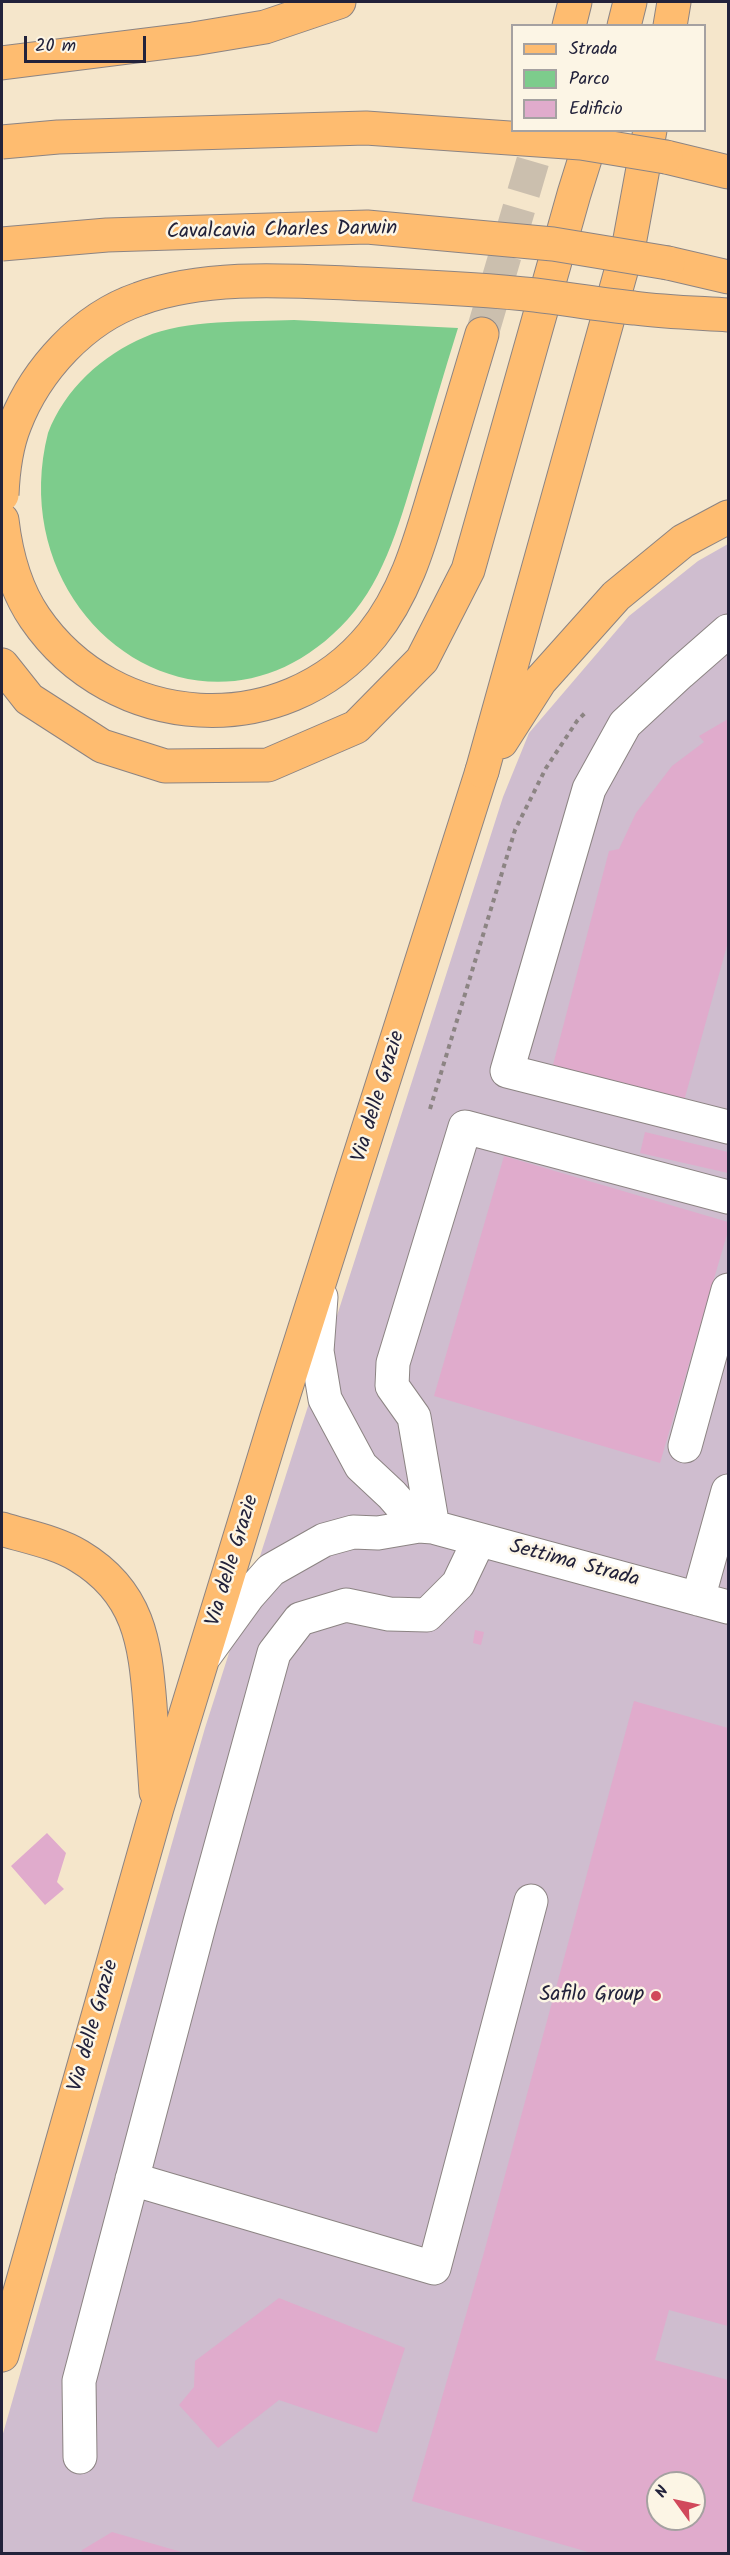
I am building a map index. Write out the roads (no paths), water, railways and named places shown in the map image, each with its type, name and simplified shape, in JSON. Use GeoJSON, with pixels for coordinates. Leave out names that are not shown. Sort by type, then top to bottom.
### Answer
{"type":"FeatureCollection","features":[{"type":"Feature","properties":{"kind":"main road"},"geometry":{"type":"LineString","coordinates":[[570,24],[575,2]]}},
{"type":"Feature","properties":{"kind":"main road"},"geometry":{"type":"LineString","coordinates":[[624,24],[630,2]]}},
{"type":"Feature","properties":{"kind":"main road"},"geometry":{"type":"LineString","coordinates":[[670,24],[674,2]]}},
{"type":"Feature","properties":{"kind":"main road"},"geometry":{"type":"LineString","coordinates":[[2,63],[194,39],[265,27],[336,3]]}},
{"type":"Feature","properties":{"kind":"main road"},"geometry":{"type":"LineString","coordinates":[[2,142],[58,137],[366,128],[581,143],[658,144],[729,172]]}},
{"type":"Feature","properties":{"kind":"main road"},"geometry":{"type":"LineString","coordinates":[[2,665],[29,699],[102,746],[165,766],[268,765],[356,727],[422,660],[468,570],[593,132]]}},
{"type":"Feature","properties":{"kind":"main road"},"geometry":{"type":"LineString","coordinates":[[482,771],[658,144]]}},
{"type":"Feature","properties":{"kind":"main road","name":"Cavalcavia Charles Darwin"},"geometry":{"type":"LineString","coordinates":[[2,244],[107,235],[368,227],[553,244],[668,262],[729,278]]}},
{"type":"Feature","properties":{"kind":"main road"},"geometry":{"type":"LineString","coordinates":[[2,495],[6,453],[14,425],[29,395],[46,369],[87,327],[112,310],[139,298],[225,283],[272,280],[433,286],[535,295],[634,308],[729,315]]}},
{"type":"Feature","properties":{"kind":"main road"},"geometry":{"type":"LineString","coordinates":[[2,520],[10,566],[21,594],[34,617],[69,657],[105,683],[151,702],[205,712],[231,711],[261,705],[284,697],[314,684],[337,668],[371,636],[396,602],[413,564],[482,334]]}},
{"type":"Feature","properties":{"kind":"main road"},"geometry":{"type":"LineString","coordinates":[[482,771],[540,681],[616,596],[683,540],[729,517]]}},
{"type":"Feature","properties":{"kind":"main road","name":"Via delle Grazie"},"geometry":{"type":"LineString","coordinates":[[2,2355],[157,1808],[206,1654],[276,1419],[482,771]]}},
{"type":"Feature","properties":{"kind":"main road"},"geometry":{"type":"LineString","coordinates":[[2,1529],[57,1545],[79,1556],[99,1570],[130,1608],[144,1647],[157,1808]]}},
{"type":"Feature","properties":{"kind":"street"},"geometry":{"type":"LineString","coordinates":[[729,631],[625,724],[589,789],[507,1071],[729,1127]]}},
{"type":"Feature","properties":{"kind":"street"},"geometry":{"type":"LineString","coordinates":[[426,1526],[414,1417],[392,1386],[393,1363],[465,1127],[729,1197]]}},
{"type":"Feature","properties":{"kind":"street"},"geometry":{"type":"LineString","coordinates":[[322,1280],[317,1351],[324,1399],[361,1466],[426,1526]]}},
{"type":"Feature","properties":{"kind":"street"},"geometry":{"type":"LineString","coordinates":[[685,1446],[729,1290]]}},
{"type":"Feature","properties":{"kind":"street"},"geometry":{"type":"LineString","coordinates":[[713,1603],[729,1491]]}},
{"type":"Feature","properties":{"kind":"street","name":"Settima Strada"},"geometry":{"type":"LineString","coordinates":[[206,1654],[248,1596],[272,1570],[324,1540],[353,1533],[378,1533],[426,1526],[713,1603]]}},
{"type":"Feature","properties":{"kind":"street"},"geometry":{"type":"LineString","coordinates":[[80,2457],[79,2381],[200,1922],[274,1653],[300,1619],[346,1605],[389,1614],[427,1615],[458,1584],[479,1540]]}},
{"type":"Feature","properties":{"kind":"street"},"geometry":{"type":"LineString","coordinates":[[132,2179],[434,2268],[531,1901]]}},
{"type":"Feature","properties":{"kind":"tunnel"},"geometry":{"type":"LineString","coordinates":[[482,334],[541,132]]}},
{"type":"Feature","properties":{"kind":"place","name":"Safilo Group"},"geometry":{"type":"Point","coordinates":[656,1996]}}]}
